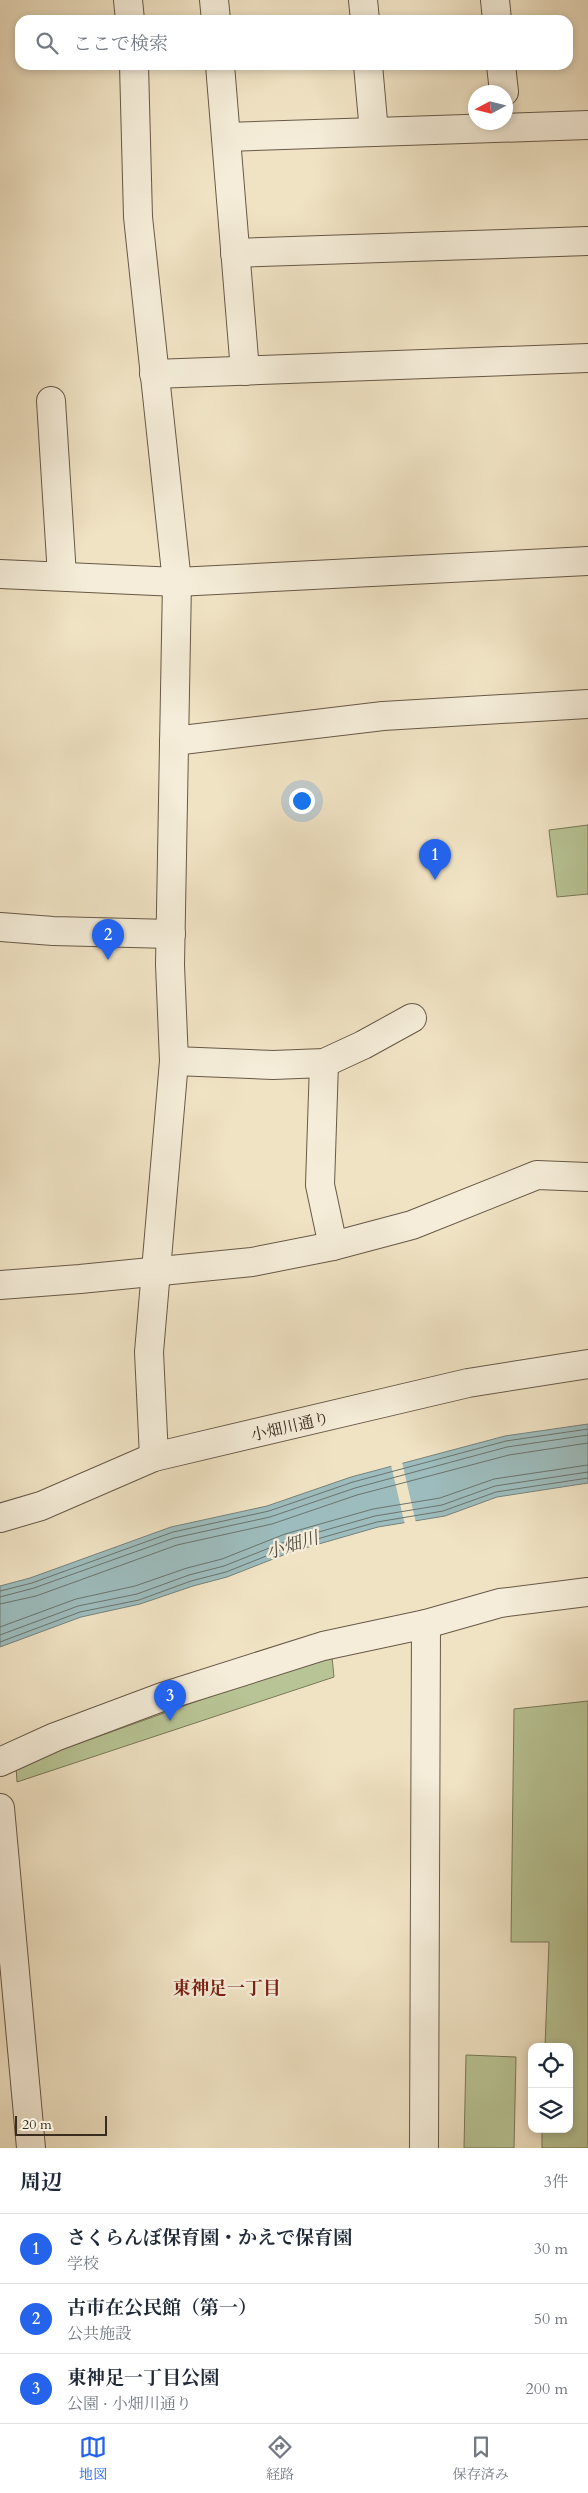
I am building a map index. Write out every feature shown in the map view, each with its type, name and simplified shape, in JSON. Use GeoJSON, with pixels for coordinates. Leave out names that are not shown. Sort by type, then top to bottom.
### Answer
{"type":"FeatureCollection","features":[{"type":"Feature","properties":{"kind":"street"},"geometry":{"type":"LineString","coordinates":[[128,0],[130,15]]}},
{"type":"Feature","properties":{"kind":"street"},"geometry":{"type":"LineString","coordinates":[[214,0],[216,15]]}},
{"type":"Feature","properties":{"kind":"street"},"geometry":{"type":"LineString","coordinates":[[363,0],[364,15]]}},
{"type":"Feature","properties":{"kind":"street"},"geometry":{"type":"LineString","coordinates":[[495,0],[496,15]]}},
{"type":"Feature","properties":{"kind":"street"},"geometry":{"type":"LineString","coordinates":[[134,70],[138,217],[177,582],[170,965],[174,1060],[149,1352],[154,1457]]}},
{"type":"Feature","properties":{"kind":"street"},"geometry":{"type":"LineString","coordinates":[[220,70],[245,371]]}},
{"type":"Feature","properties":{"kind":"street"},"geometry":{"type":"LineString","coordinates":[[368,70],[374,132]]}},
{"type":"Feature","properties":{"kind":"street"},"geometry":{"type":"LineString","coordinates":[[502,70],[503,85]]}},
{"type":"Feature","properties":{"kind":"street"},"geometry":{"type":"LineString","coordinates":[[513,121],[588,125]]}},
{"type":"Feature","properties":{"kind":"street"},"geometry":{"type":"LineString","coordinates":[[226,137],[374,132],[468,124]]}},
{"type":"Feature","properties":{"kind":"street"},"geometry":{"type":"LineString","coordinates":[[235,253],[588,241]]}},
{"type":"Feature","properties":{"kind":"street"},"geometry":{"type":"LineString","coordinates":[[154,374],[588,358]]}},
{"type":"Feature","properties":{"kind":"street"},"geometry":{"type":"LineString","coordinates":[[51,401],[62,576]]}},
{"type":"Feature","properties":{"kind":"street"},"geometry":{"type":"LineString","coordinates":[[0,574],[177,582],[588,561]]}},
{"type":"Feature","properties":{"kind":"street"},"geometry":{"type":"LineString","coordinates":[[174,741],[383,716],[588,704]]}},
{"type":"Feature","properties":{"kind":"street"},"geometry":{"type":"LineString","coordinates":[[0,927],[53,931],[171,934]]}},
{"type":"Feature","properties":{"kind":"street"},"geometry":{"type":"LineString","coordinates":[[174,1060],[273,1066],[324,1063],[364,1045],[412,1018]]}},
{"type":"Feature","properties":{"kind":"street"},"geometry":{"type":"LineString","coordinates":[[324,1063],[320,1185],[333,1246]]}},
{"type":"Feature","properties":{"kind":"street"},"geometry":{"type":"LineString","coordinates":[[0,1284],[80,1279],[252,1262],[333,1246],[412,1225],[537,1175],[588,1177]]}},
{"type":"Feature","properties":{"kind":"street","name":"小畑川通り"},"geometry":{"type":"LineString","coordinates":[[0,1518],[41,1506],[154,1457],[468,1383],[588,1364]]}},
{"type":"Feature","properties":{"kind":"street"},"geometry":{"type":"LineString","coordinates":[[0,1762],[55,1737],[162,1697],[323,1646],[426,1624],[500,1603],[588,1592]]}},
{"type":"Feature","properties":{"kind":"street"},"geometry":{"type":"LineString","coordinates":[[424,2148],[426,1624]]}},
{"type":"Feature","properties":{"kind":"street"},"geometry":{"type":"LineString","coordinates":[[0,1808],[10,2027],[31,2148]]}},
{"type":"Feature","properties":{"kind":"green space"},"geometry":{"type":"Polygon","coordinates":[[[588,825],[588,894],[557,897],[549,830],[588,825]]]}},
{"type":"Feature","properties":{"kind":"green space"},"geometry":{"type":"Polygon","coordinates":[[[332,1657],[334,1677],[17,1782],[16,1766],[284,1670],[332,1657]]]}},
{"type":"Feature","properties":{"kind":"green space"},"geometry":{"type":"Polygon","coordinates":[[[588,1701],[588,2148],[542,2148],[542,2133],[573,2133],[573,2043],[545,2043],[549,1942],[511,1942],[514,1709],[588,1701]]]}},
{"type":"Feature","properties":{"kind":"green space"},"geometry":{"type":"Polygon","coordinates":[[[466,2055],[516,2057],[514,2148],[464,2148],[466,2055]]]}},
{"type":"Feature","properties":{"kind":"water","name":"小畑川"},"geometry":{"type":"Polygon","coordinates":[[[588,1424],[588,1483],[497,1497],[445,1516],[378,1527],[291,1552],[227,1577],[140,1604],[81,1617],[0,1647],[0,1586],[30,1578],[171,1527],[267,1506],[351,1477],[505,1436],[588,1424]]]}},
{"type":"Feature","properties":{"kind":"pier"},"geometry":{"type":"Polygon","coordinates":[[[402,1462],[416,1523],[405,1525],[391,1465],[402,1462]]]}},
{"type":"Feature","properties":{"kind":"place","name":"さくらんぼ保育園・かえで保育園"},"geometry":{"type":"Point","coordinates":[435,880]}},
{"type":"Feature","properties":{"kind":"place","name":"古市在公民館（第一）"},"geometry":{"type":"Point","coordinates":[108,960]}},
{"type":"Feature","properties":{"kind":"place","name":"東神足一丁目公園"},"geometry":{"type":"Point","coordinates":[170,1721]}},
{"type":"Feature","properties":{"kind":"district","name":"東神足一丁目"},"geometry":{"type":"Point","coordinates":[227,1988]}}]}
